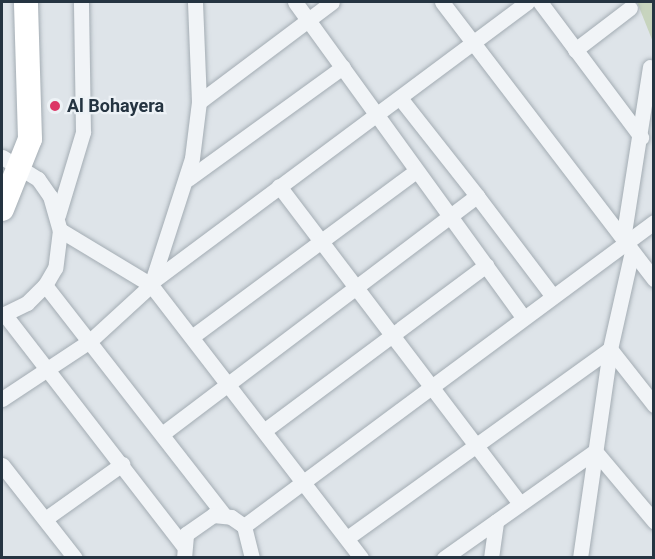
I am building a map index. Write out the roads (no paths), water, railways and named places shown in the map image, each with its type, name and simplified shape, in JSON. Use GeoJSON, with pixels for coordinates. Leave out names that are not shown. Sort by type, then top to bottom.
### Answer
{"type":"FeatureCollection","features":[{"type":"Feature","properties":{"kind":"highway"},"geometry":{"type":"LineString","coordinates":[[2,209],[12,162],[30,139],[26,2]]}},
{"type":"Feature","properties":{"kind":"street"},"geometry":{"type":"LineString","coordinates":[[81,2],[83,132],[59,222],[55,268],[45,285],[3,315],[122,464],[183,551]]}},
{"type":"Feature","properties":{"kind":"street"},"geometry":{"type":"LineString","coordinates":[[152,283],[188,178],[199,102],[195,2]]}},
{"type":"Feature","properties":{"kind":"street"},"geometry":{"type":"LineString","coordinates":[[295,2],[522,316]]}},
{"type":"Feature","properties":{"kind":"street"},"geometry":{"type":"LineString","coordinates":[[199,102],[332,2]]}},
{"type":"Feature","properties":{"kind":"street"},"geometry":{"type":"LineString","coordinates":[[442,2],[654,279]]}},
{"type":"Feature","properties":{"kind":"street"},"geometry":{"type":"LineString","coordinates":[[2,399],[90,340],[152,283],[376,114],[474,44],[527,2]]}},
{"type":"Feature","properties":{"kind":"street"},"geometry":{"type":"LineString","coordinates":[[540,2],[641,137]]}},
{"type":"Feature","properties":{"kind":"street"},"geometry":{"type":"LineString","coordinates":[[574,50],[630,8]]}},
{"type":"Feature","properties":{"kind":"street"},"geometry":{"type":"LineString","coordinates":[[188,178],[343,67]]}},
{"type":"Feature","properties":{"kind":"street"},"geometry":{"type":"LineString","coordinates":[[580,558],[627,245],[650,67]]}},
{"type":"Feature","properties":{"kind":"street"},"geometry":{"type":"LineString","coordinates":[[400,98],[552,294]]}},
{"type":"Feature","properties":{"kind":"street"},"geometry":{"type":"LineString","coordinates":[[12,162],[50,196],[59,222],[152,283],[362,558]]}},
{"type":"Feature","properties":{"kind":"street"},"geometry":{"type":"LineString","coordinates":[[193,336],[319,240],[416,171]]}},
{"type":"Feature","properties":{"kind":"street"},"geometry":{"type":"LineString","coordinates":[[279,186],[519,502]]}},
{"type":"Feature","properties":{"kind":"street"},"geometry":{"type":"LineString","coordinates":[[162,434],[228,380],[477,196]]}},
{"type":"Feature","properties":{"kind":"street"},"geometry":{"type":"LineString","coordinates":[[244,526],[522,316],[627,245],[654,222]]}},
{"type":"Feature","properties":{"kind":"street"},"geometry":{"type":"LineString","coordinates":[[265,430],[486,265]]}},
{"type":"Feature","properties":{"kind":"street"},"geometry":{"type":"LineString","coordinates":[[45,285],[224,515],[244,526],[252,557]]}},
{"type":"Feature","properties":{"kind":"street"},"geometry":{"type":"LineString","coordinates":[[610,349],[654,405]]}},
{"type":"Feature","properties":{"kind":"street"},"geometry":{"type":"LineString","coordinates":[[346,538],[610,349]]}},
{"type":"Feature","properties":{"kind":"street"},"geometry":{"type":"LineString","coordinates":[[444,558],[519,502],[595,451]]}},
{"type":"Feature","properties":{"kind":"street"},"geometry":{"type":"LineString","coordinates":[[595,451],[654,521]]}},
{"type":"Feature","properties":{"kind":"street"},"geometry":{"type":"LineString","coordinates":[[45,519],[122,464]]}},
{"type":"Feature","properties":{"kind":"street"},"geometry":{"type":"LineString","coordinates":[[2,465],[75,558]]}},
{"type":"Feature","properties":{"kind":"street"},"geometry":{"type":"LineString","coordinates":[[183,551],[193,525],[224,515]]}},
{"type":"Feature","properties":{"kind":"street"},"geometry":{"type":"LineString","coordinates":[[491,558],[496,521]]}},
{"type":"Feature","properties":{"kind":"place","name":"Al Bohayera"},"geometry":{"type":"Point","coordinates":[55,106]}}]}
